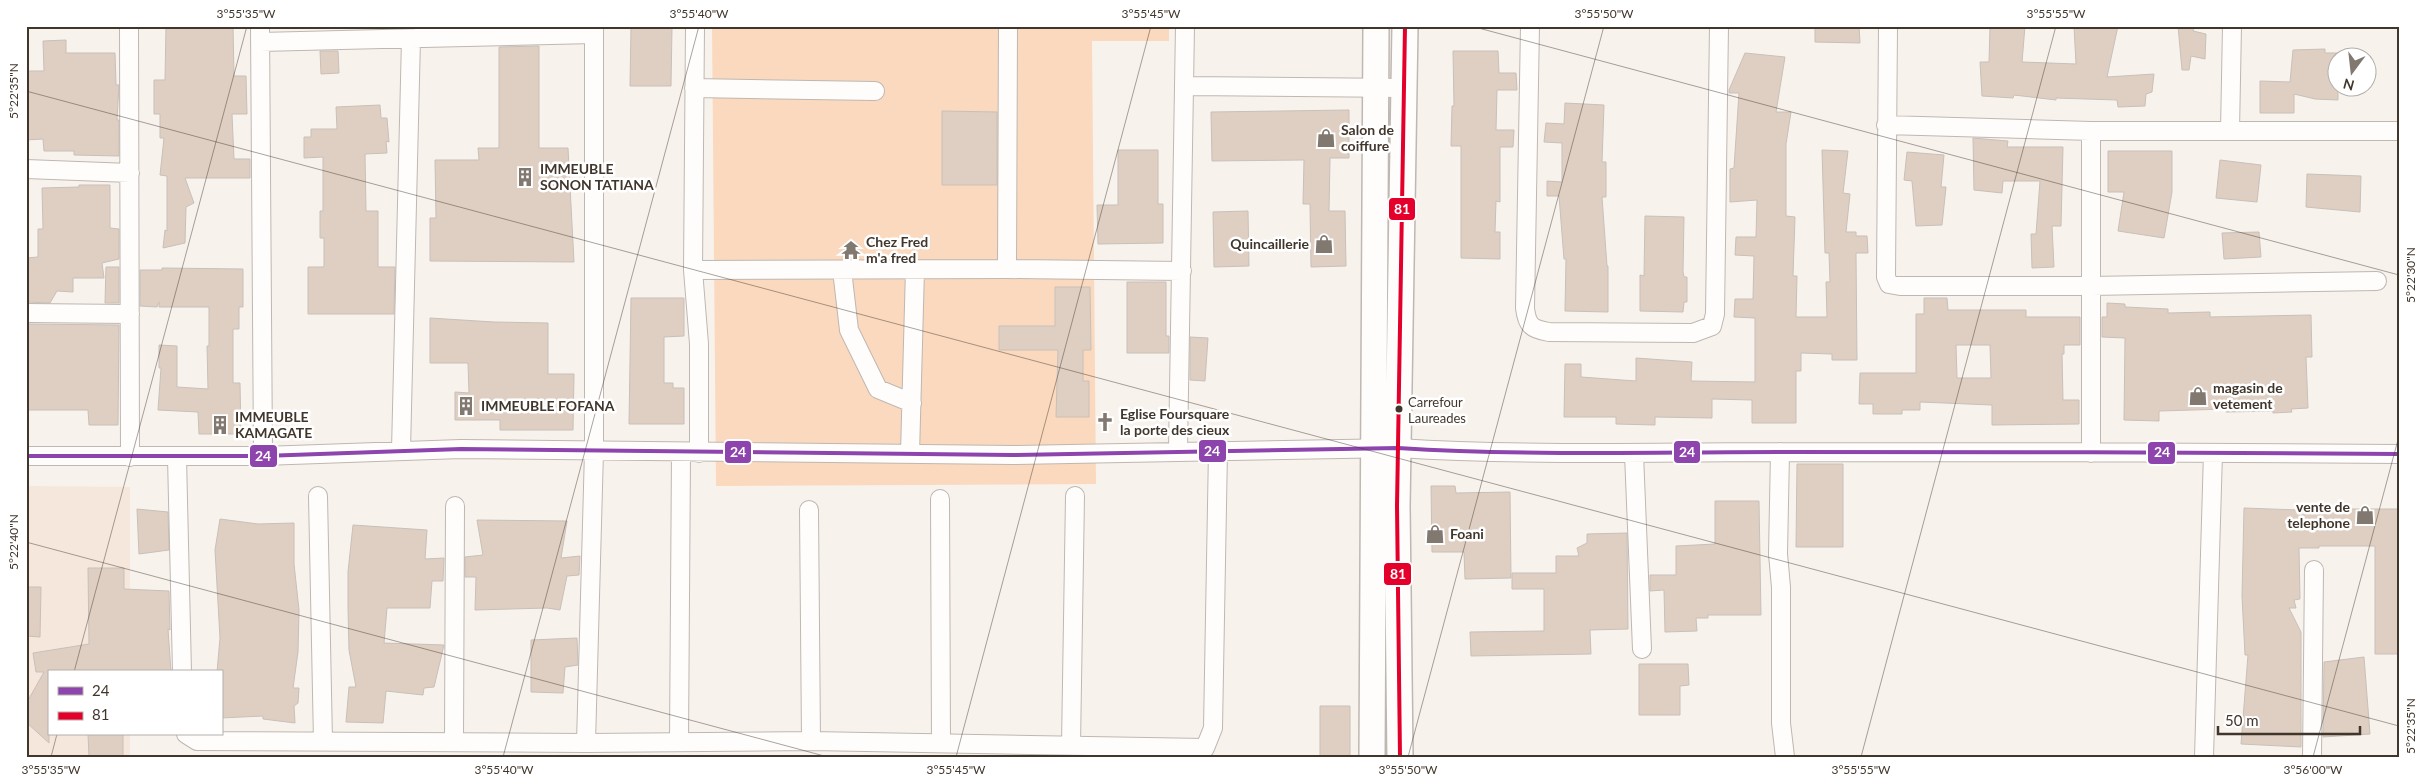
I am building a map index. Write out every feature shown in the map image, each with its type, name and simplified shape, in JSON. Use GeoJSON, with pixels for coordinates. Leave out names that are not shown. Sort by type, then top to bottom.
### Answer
{"type":"FeatureCollection","features":[{"type":"Feature","properties":{"kind":"main road"},"geometry":{"type":"LineString","coordinates":[[1372,757],[1376,26]]}},
{"type":"Feature","properties":{"kind":"main road"},"geometry":{"type":"LineString","coordinates":[[1400,757],[1397,506],[1405,26]]}},
{"type":"Feature","properties":{"kind":"street"},"geometry":{"type":"LineString","coordinates":[[130,26],[130,457]]}},
{"type":"Feature","properties":{"kind":"street"},"geometry":{"type":"LineString","coordinates":[[679,742],[690,453],[699,344],[693,270],[695,26]]}},
{"type":"Feature","properties":{"kind":"street"},"geometry":{"type":"LineString","coordinates":[[1007,269],[1008,26]]}},
{"type":"Feature","properties":{"kind":"street"},"geometry":{"type":"LineString","coordinates":[[1178,451],[1185,26]]}},
{"type":"Feature","properties":{"kind":"street"},"geometry":{"type":"LineString","coordinates":[[1530,26],[1525,308],[1527,322],[1534,329],[1548,332],[1693,333],[1712,326],[1715,314],[1719,26]]}},
{"type":"Feature","properties":{"kind":"street"},"geometry":{"type":"LineString","coordinates":[[1888,26],[1886,277],[1889,284],[1900,286],[2091,286],[2377,281]]}},
{"type":"Feature","properties":{"kind":"street"},"geometry":{"type":"LineString","coordinates":[[2230,132],[2232,26]]}},
{"type":"Feature","properties":{"kind":"street"},"geometry":{"type":"LineString","coordinates":[[263,456],[260,34],[419,34],[594,30],[594,451],[586,743]]}},
{"type":"Feature","properties":{"kind":"street"},"geometry":{"type":"LineString","coordinates":[[401,450],[419,34]]}},
{"type":"Feature","properties":{"kind":"street"},"geometry":{"type":"LineString","coordinates":[[1185,86],[1404,88]]}},
{"type":"Feature","properties":{"kind":"street"},"geometry":{"type":"LineString","coordinates":[[694,88],[875,91]]}},
{"type":"Feature","properties":{"kind":"street"},"geometry":{"type":"LineString","coordinates":[[1886,125],[2091,131],[2399,131]]}},
{"type":"Feature","properties":{"kind":"street"},"geometry":{"type":"LineString","coordinates":[[2091,131],[2091,453]]}},
{"type":"Feature","properties":{"kind":"street"},"geometry":{"type":"LineString","coordinates":[[26,170],[130,173]]}},
{"type":"Feature","properties":{"kind":"street"},"geometry":{"type":"LineString","coordinates":[[910,454],[916,269]]}},
{"type":"Feature","properties":{"kind":"street"},"geometry":{"type":"LineString","coordinates":[[693,270],[1007,269],[1182,271]]}},
{"type":"Feature","properties":{"kind":"street"},"geometry":{"type":"LineString","coordinates":[[842,270],[849,330],[878,389],[912,403]]}},
{"type":"Feature","properties":{"kind":"street"},"geometry":{"type":"LineString","coordinates":[[26,312],[130,314]]}},
{"type":"Feature","properties":{"kind":"street"},"geometry":{"type":"LineString","coordinates":[[26,456],[263,456],[401,450],[1012,455],[1398,448],[1461,452],[1634,454],[1780,452],[2399,454]]}},
{"type":"Feature","properties":{"kind":"street"},"geometry":{"type":"LineString","coordinates":[[189,736],[197,741],[586,743],[812,741],[1205,748],[1213,728],[1218,450]]}},
{"type":"Feature","properties":{"kind":"street"},"geometry":{"type":"LineString","coordinates":[[1780,452],[1778,554],[1781,587],[1781,723],[1785,757]]}},
{"type":"Feature","properties":{"kind":"street"},"geometry":{"type":"LineString","coordinates":[[1634,454],[1642,649]]}},
{"type":"Feature","properties":{"kind":"street"},"geometry":{"type":"LineString","coordinates":[[2204,757],[2213,454]]}},
{"type":"Feature","properties":{"kind":"street"},"geometry":{"type":"LineString","coordinates":[[177,457],[182,670]]}},
{"type":"Feature","properties":{"kind":"street"},"geometry":{"type":"LineString","coordinates":[[318,496],[323,741]]}},
{"type":"Feature","properties":{"kind":"street"},"geometry":{"type":"LineString","coordinates":[[1071,745],[1074,496]]}},
{"type":"Feature","properties":{"kind":"street"},"geometry":{"type":"LineString","coordinates":[[940,499],[940,743]]}},
{"type":"Feature","properties":{"kind":"street"},"geometry":{"type":"LineString","coordinates":[[454,742],[455,506]]}},
{"type":"Feature","properties":{"kind":"street"},"geometry":{"type":"LineString","coordinates":[[809,510],[812,741]]}},
{"type":"Feature","properties":{"kind":"street"},"geometry":{"type":"LineString","coordinates":[[2312,757],[2314,570]]}},
{"type":"Feature","properties":{"kind":"shaded area"},"geometry":{"type":"Polygon","coordinates":[[[712,26],[1169,26],[1169,41],[1092,41],[1096,484],[716,486],[712,26]]]}},
{"type":"Feature","properties":{"kind":"shaded area"},"geometry":{"type":"Polygon","coordinates":[[[26,486],[130,487],[130,670],[48,670],[48,736],[130,736],[130,757],[26,757],[26,486]]]}},
{"type":"Feature","properties":{"kind":"building"},"geometry":{"type":"Polygon","coordinates":[[[166,26],[233,26],[234,76],[246,76],[247,114],[232,114],[234,159],[250,159],[250,178],[185,178],[194,203],[186,207],[185,243],[163,248],[165,230],[167,231],[167,176],[160,175],[164,138],[160,138],[160,114],[154,114],[154,80],[165,80],[166,26]]]}},
{"type":"Feature","properties":{"kind":"building"},"geometry":{"type":"Polygon","coordinates":[[[631,26],[672,27],[671,86],[630,86],[631,26]]]}},
{"type":"Feature","properties":{"kind":"building"},"geometry":{"type":"Polygon","coordinates":[[[1815,26],[1859,26],[1860,43],[1815,42],[1815,26]]]}},
{"type":"Feature","properties":{"kind":"building"},"geometry":{"type":"Polygon","coordinates":[[[1990,26],[2025,26],[2022,62],[2076,64],[2074,26],[2118,26],[2107,77],[2154,74],[2152,92],[2146,94],[2145,106],[2118,107],[2117,100],[2056,98],[2056,100],[2014,95],[2013,98],[1982,96],[1980,62],[1989,62],[1990,26]]]}},
{"type":"Feature","properties":{"kind":"building"},"geometry":{"type":"Polygon","coordinates":[[[2178,26],[2194,26],[2193,31],[2206,34],[2205,59],[2191,56],[2189,70],[2182,70],[2178,26]]]}},
{"type":"Feature","properties":{"kind":"building"},"geometry":{"type":"Polygon","coordinates":[[[66,40],[66,53],[115,53],[116,85],[119,85],[117,120],[119,120],[119,156],[74,155],[74,151],[44,151],[43,139],[26,140],[26,71],[44,71],[43,41],[66,40]]]}},
{"type":"Feature","properties":{"kind":"building"},"geometry":{"type":"Polygon","coordinates":[[[539,46],[539,148],[568,148],[574,262],[430,261],[430,218],[436,218],[435,160],[479,160],[478,148],[499,148],[499,47],[539,46]]]}},
{"type":"Feature","properties":{"kind":"building"},"geometry":{"type":"Polygon","coordinates":[[[2325,49],[2325,53],[2328,53],[2328,98],[2338,98],[2338,100],[2315,99],[2294,94],[2294,113],[2260,113],[2260,81],[2290,82],[2293,50],[2325,49]]]}},
{"type":"Feature","properties":{"kind":"building"},"geometry":{"type":"Polygon","coordinates":[[[320,51],[338,51],[339,73],[321,74],[320,51]]]}},
{"type":"Feature","properties":{"kind":"building"},"geometry":{"type":"Polygon","coordinates":[[[1453,51],[1498,51],[1499,73],[1516,73],[1517,90],[1497,90],[1496,130],[1514,130],[1513,147],[1500,147],[1500,202],[1496,201],[1495,232],[1500,232],[1500,259],[1461,258],[1461,146],[1451,146],[1452,106],[1454,106],[1453,51]]]}},
{"type":"Feature","properties":{"kind":"building"},"geometry":{"type":"Polygon","coordinates":[[[1745,53],[1785,57],[1776,112],[1791,112],[1786,144],[1786,216],[1795,217],[1793,276],[1797,276],[1796,317],[1827,317],[1826,282],[1830,282],[1829,253],[1825,253],[1822,150],[1848,151],[1843,193],[1850,194],[1846,232],[1856,232],[1856,236],[1867,236],[1868,253],[1856,253],[1857,360],[1832,360],[1832,354],[1801,353],[1801,371],[1796,371],[1796,423],[1752,423],[1752,400],[1712,399],[1712,418],[1655,417],[1655,425],[1616,424],[1616,417],[1564,417],[1565,364],[1581,364],[1581,377],[1636,381],[1636,358],[1692,362],[1691,381],[1755,382],[1755,318],[1734,317],[1735,299],[1753,299],[1754,256],[1735,255],[1736,237],[1756,237],[1757,200],[1730,202],[1730,169],[1734,168],[1739,93],[1729,93],[1729,90],[1745,53]]]}},
{"type":"Feature","properties":{"kind":"building"},"geometry":{"type":"Polygon","coordinates":[[[1565,103],[1604,105],[1602,162],[1606,162],[1606,197],[1602,197],[1608,266],[1608,312],[1565,311],[1566,259],[1564,259],[1559,196],[1547,196],[1547,181],[1562,182],[1562,143],[1544,142],[1546,123],[1564,124],[1565,103]]]}},
{"type":"Feature","properties":{"kind":"building"},"geometry":{"type":"Polygon","coordinates":[[[380,105],[381,118],[387,118],[389,142],[386,141],[387,153],[365,154],[366,211],[378,211],[378,267],[395,267],[394,314],[308,314],[308,267],[324,267],[324,238],[320,238],[320,211],[323,211],[323,157],[304,158],[304,137],[311,137],[311,129],[337,129],[336,107],[380,105]]]}},
{"type":"Feature","properties":{"kind":"building"},"geometry":{"type":"Polygon","coordinates":[[[1349,110],[1349,158],[1330,158],[1329,211],[1345,211],[1346,266],[1311,267],[1310,204],[1303,204],[1304,160],[1212,161],[1211,112],[1349,110]]]}},
{"type":"Feature","properties":{"kind":"building"},"geometry":{"type":"Polygon","coordinates":[[[942,111],[997,112],[997,185],[942,185],[942,111]]]}},
{"type":"Feature","properties":{"kind":"building"},"geometry":{"type":"Polygon","coordinates":[[[1973,138],[2008,141],[2007,147],[2063,147],[2061,226],[2052,226],[2054,267],[2032,268],[2031,234],[2036,234],[2040,181],[2003,181],[2002,193],[1974,190],[1973,138]]]}},
{"type":"Feature","properties":{"kind":"building"},"geometry":{"type":"Polygon","coordinates":[[[1118,150],[1158,150],[1158,204],[1163,204],[1163,243],[1098,244],[1097,205],[1118,205],[1118,150]]]}},
{"type":"Feature","properties":{"kind":"building"},"geometry":{"type":"Polygon","coordinates":[[[2108,151],[2172,151],[2172,192],[2164,238],[2118,231],[2124,192],[2108,192],[2108,151]]]}},
{"type":"Feature","properties":{"kind":"building"},"geometry":{"type":"Polygon","coordinates":[[[1907,152],[1944,155],[1941,187],[1946,187],[1942,225],[1916,226],[1912,181],[1904,180],[1907,152]]]}},
{"type":"Feature","properties":{"kind":"building"},"geometry":{"type":"Polygon","coordinates":[[[2220,160],[2261,165],[2257,202],[2216,198],[2220,160]]]}},
{"type":"Feature","properties":{"kind":"building"},"geometry":{"type":"Polygon","coordinates":[[[2307,174],[2361,176],[2360,212],[2306,207],[2307,174]]]}},
{"type":"Feature","properties":{"kind":"building"},"geometry":{"type":"Polygon","coordinates":[[[79,185],[110,185],[110,228],[119,229],[119,259],[102,263],[104,278],[73,278],[73,292],[57,291],[50,303],[26,302],[26,258],[38,257],[38,229],[43,229],[42,188],[79,187],[79,185]]]}},
{"type":"Feature","properties":{"kind":"building"},"geometry":{"type":"Polygon","coordinates":[[[1248,211],[1249,266],[1214,267],[1213,212],[1248,211]]]}},
{"type":"Feature","properties":{"kind":"building"},"geometry":{"type":"Polygon","coordinates":[[[1645,216],[1684,217],[1683,272],[1684,277],[1687,277],[1687,302],[1684,302],[1683,312],[1640,311],[1640,275],[1644,276],[1645,216]]]}},
{"type":"Feature","properties":{"kind":"building"},"geometry":{"type":"Polygon","coordinates":[[[2259,232],[2261,257],[2224,259],[2222,233],[2259,232]]]}},
{"type":"Feature","properties":{"kind":"building"},"geometry":{"type":"Polygon","coordinates":[[[106,267],[119,267],[119,303],[105,303],[106,267]]]}},
{"type":"Feature","properties":{"kind":"building"},"geometry":{"type":"Polygon","coordinates":[[[162,268],[243,269],[243,307],[239,307],[239,329],[233,329],[233,383],[240,383],[241,434],[199,434],[198,412],[158,410],[161,368],[159,368],[159,345],[177,346],[177,387],[208,389],[207,346],[209,346],[209,307],[159,307],[159,302],[157,307],[140,306],[140,270],[162,270],[162,268]]]}},
{"type":"Feature","properties":{"kind":"building"},"geometry":{"type":"Polygon","coordinates":[[[1127,282],[1166,282],[1166,336],[1169,336],[1169,353],[1127,353],[1127,282]]]}},
{"type":"Feature","properties":{"kind":"building"},"geometry":{"type":"Polygon","coordinates":[[[1055,287],[1090,287],[1091,350],[1083,350],[1083,381],[1089,381],[1089,417],[1056,417],[1058,350],[999,350],[999,326],[1055,326],[1055,287]]]}},
{"type":"Feature","properties":{"kind":"building"},"geometry":{"type":"Polygon","coordinates":[[[631,298],[684,298],[684,336],[664,337],[664,383],[673,383],[673,388],[684,388],[684,424],[629,424],[631,298]]]}},
{"type":"Feature","properties":{"kind":"building"},"geometry":{"type":"Polygon","coordinates":[[[1924,298],[1947,298],[1948,310],[2026,310],[2026,317],[2080,317],[2080,345],[2064,345],[2064,354],[2062,354],[2063,400],[2079,400],[2079,424],[1992,425],[1992,405],[1920,402],[1920,410],[1902,410],[1902,414],[1873,414],[1873,404],[1859,404],[1860,373],[1916,373],[1916,314],[1924,314],[1924,298]],[[1956,345],[1957,378],[1991,378],[1990,345],[1956,345]]]}},
{"type":"Feature","properties":{"kind":"building"},"geometry":{"type":"Polygon","coordinates":[[[2107,303],[2125,304],[2125,307],[2168,309],[2168,313],[2210,312],[2210,317],[2311,315],[2312,357],[2306,357],[2308,408],[2291,409],[2292,412],[2273,413],[2273,411],[2226,412],[2226,409],[2159,411],[2159,421],[2124,420],[2125,338],[2102,337],[2102,317],[2107,317],[2107,303]]]}},
{"type":"Feature","properties":{"kind":"building"},"geometry":{"type":"Polygon","coordinates":[[[430,318],[548,323],[548,374],[574,374],[573,430],[500,430],[500,420],[455,420],[455,392],[469,393],[468,363],[430,363],[430,318]]]}},
{"type":"Feature","properties":{"kind":"building"},"geometry":{"type":"Polygon","coordinates":[[[26,324],[119,325],[118,425],[89,425],[88,410],[26,410],[26,324]]]}},
{"type":"Feature","properties":{"kind":"building"},"geometry":{"type":"Polygon","coordinates":[[[1190,337],[1208,338],[1205,381],[1190,380],[1190,337]]]}},
{"type":"Feature","properties":{"kind":"building"},"geometry":{"type":"Polygon","coordinates":[[[1797,464],[1843,464],[1843,547],[1796,547],[1797,464]]]}},
{"type":"Feature","properties":{"kind":"building"},"geometry":{"type":"Polygon","coordinates":[[[1431,486],[1455,486],[1456,493],[1510,492],[1511,578],[1465,579],[1464,552],[1432,552],[1431,486]]]}},
{"type":"Feature","properties":{"kind":"building"},"geometry":{"type":"Polygon","coordinates":[[[1715,501],[1759,501],[1761,615],[1708,615],[1708,618],[1696,618],[1697,631],[1665,632],[1664,590],[1650,591],[1650,575],[1676,575],[1676,546],[1715,544],[1715,501]]]}},
{"type":"Feature","properties":{"kind":"building"},"geometry":{"type":"Polygon","coordinates":[[[2244,508],[2325,511],[2325,509],[2399,509],[2399,654],[2375,654],[2375,546],[2299,548],[2300,599],[2294,600],[2296,608],[2289,608],[2301,632],[2301,747],[2241,744],[2248,655],[2245,655],[2242,596],[2244,508]]]}},
{"type":"Feature","properties":{"kind":"building"},"geometry":{"type":"Polygon","coordinates":[[[137,509],[168,512],[169,550],[139,554],[137,509]]]}},
{"type":"Feature","properties":{"kind":"building"},"geometry":{"type":"Polygon","coordinates":[[[220,519],[258,524],[294,523],[294,564],[299,610],[298,652],[293,688],[299,688],[298,703],[294,706],[295,723],[263,719],[263,716],[222,718],[222,670],[217,670],[220,638],[215,550],[220,519]]]}},
{"type":"Feature","properties":{"kind":"building"},"geometry":{"type":"Polygon","coordinates":[[[477,520],[567,521],[561,558],[580,556],[579,575],[567,576],[560,610],[547,608],[475,610],[476,577],[465,577],[465,557],[483,555],[477,520]]]}},
{"type":"Feature","properties":{"kind":"building"},"geometry":{"type":"Polygon","coordinates":[[[353,525],[427,530],[425,559],[444,558],[443,581],[432,581],[430,608],[387,608],[384,643],[444,645],[434,687],[424,688],[423,695],[386,691],[383,723],[346,722],[349,687],[356,687],[349,650],[348,608],[348,572],[353,525]]]}},
{"type":"Feature","properties":{"kind":"building"},"geometry":{"type":"Polygon","coordinates":[[[1627,533],[1628,629],[1590,630],[1591,654],[1471,656],[1470,632],[1544,631],[1544,589],[1512,589],[1512,573],[1556,573],[1556,556],[1579,556],[1577,548],[1587,543],[1587,534],[1627,533]]]}},
{"type":"Feature","properties":{"kind":"building"},"geometry":{"type":"Polygon","coordinates":[[[88,568],[124,568],[124,589],[169,591],[170,630],[168,629],[171,670],[48,670],[49,743],[26,722],[26,704],[44,672],[36,672],[33,653],[89,644],[88,568]]]}},
{"type":"Feature","properties":{"kind":"building"},"geometry":{"type":"Polygon","coordinates":[[[26,587],[41,587],[40,637],[26,636],[26,587]]]}},
{"type":"Feature","properties":{"kind":"building"},"geometry":{"type":"Polygon","coordinates":[[[577,638],[578,665],[565,667],[563,693],[531,692],[531,640],[577,638]]]}},
{"type":"Feature","properties":{"kind":"building"},"geometry":{"type":"Polygon","coordinates":[[[2364,657],[2370,734],[2323,737],[2324,662],[2364,657]]]}},
{"type":"Feature","properties":{"kind":"building"},"geometry":{"type":"Polygon","coordinates":[[[1639,664],[1688,664],[1689,685],[1680,686],[1680,715],[1639,715],[1639,664]]]}},
{"type":"Feature","properties":{"kind":"building"},"geometry":{"type":"Polygon","coordinates":[[[1320,706],[1350,706],[1350,757],[1320,757],[1320,706]]]}},
{"type":"Feature","properties":{"kind":"building"},"geometry":{"type":"Polygon","coordinates":[[[88,736],[123,736],[123,757],[89,757],[88,736]]]}},
{"type":"Feature","properties":{"kind":"transit line","name":"81"},"geometry":{"type":"LineString","coordinates":[[1400,757],[1397,506],[1405,26]]}},
{"type":"Feature","properties":{"kind":"transit line","name":"24"},"geometry":{"type":"LineString","coordinates":[[26,456],[263,456],[461,449],[1012,455],[1398,448],[1542,453],[2399,454]]}},
{"type":"Feature","properties":{"kind":"place","name":"Salon de coiffure"},"geometry":{"type":"Point","coordinates":[1326,138]}},
{"type":"Feature","properties":{"kind":"place","name":"IMMEUBLE SONON TATIANA"},"geometry":{"type":"Point","coordinates":[525,177]}},
{"type":"Feature","properties":{"kind":"place","name":"Quincaillerie"},"geometry":{"type":"Point","coordinates":[1324,244]}},
{"type":"Feature","properties":{"kind":"place","name":"Chez Fred m'a fred"},"geometry":{"type":"Point","coordinates":[851,250]}},
{"type":"Feature","properties":{"kind":"place","name":"magasin de vetement"},"geometry":{"type":"Point","coordinates":[2198,396]}},
{"type":"Feature","properties":{"kind":"place","name":"IMMEUBLE FOFANA"},"geometry":{"type":"Point","coordinates":[466,406]}},
{"type":"Feature","properties":{"kind":"place","name":"Carrefour Laureades"},"geometry":{"type":"Point","coordinates":[1399,409]}},
{"type":"Feature","properties":{"kind":"place","name":"Eglise Foursquare la porte des cieux"},"geometry":{"type":"Point","coordinates":[1105,422]}},
{"type":"Feature","properties":{"kind":"place","name":"IMMEUBLE KAMAGATE"},"geometry":{"type":"Point","coordinates":[220,425]}},
{"type":"Feature","properties":{"kind":"place","name":"vente de telephone"},"geometry":{"type":"Point","coordinates":[2365,515]}},
{"type":"Feature","properties":{"kind":"place","name":"Foani"},"geometry":{"type":"Point","coordinates":[1435,534]}}]}
